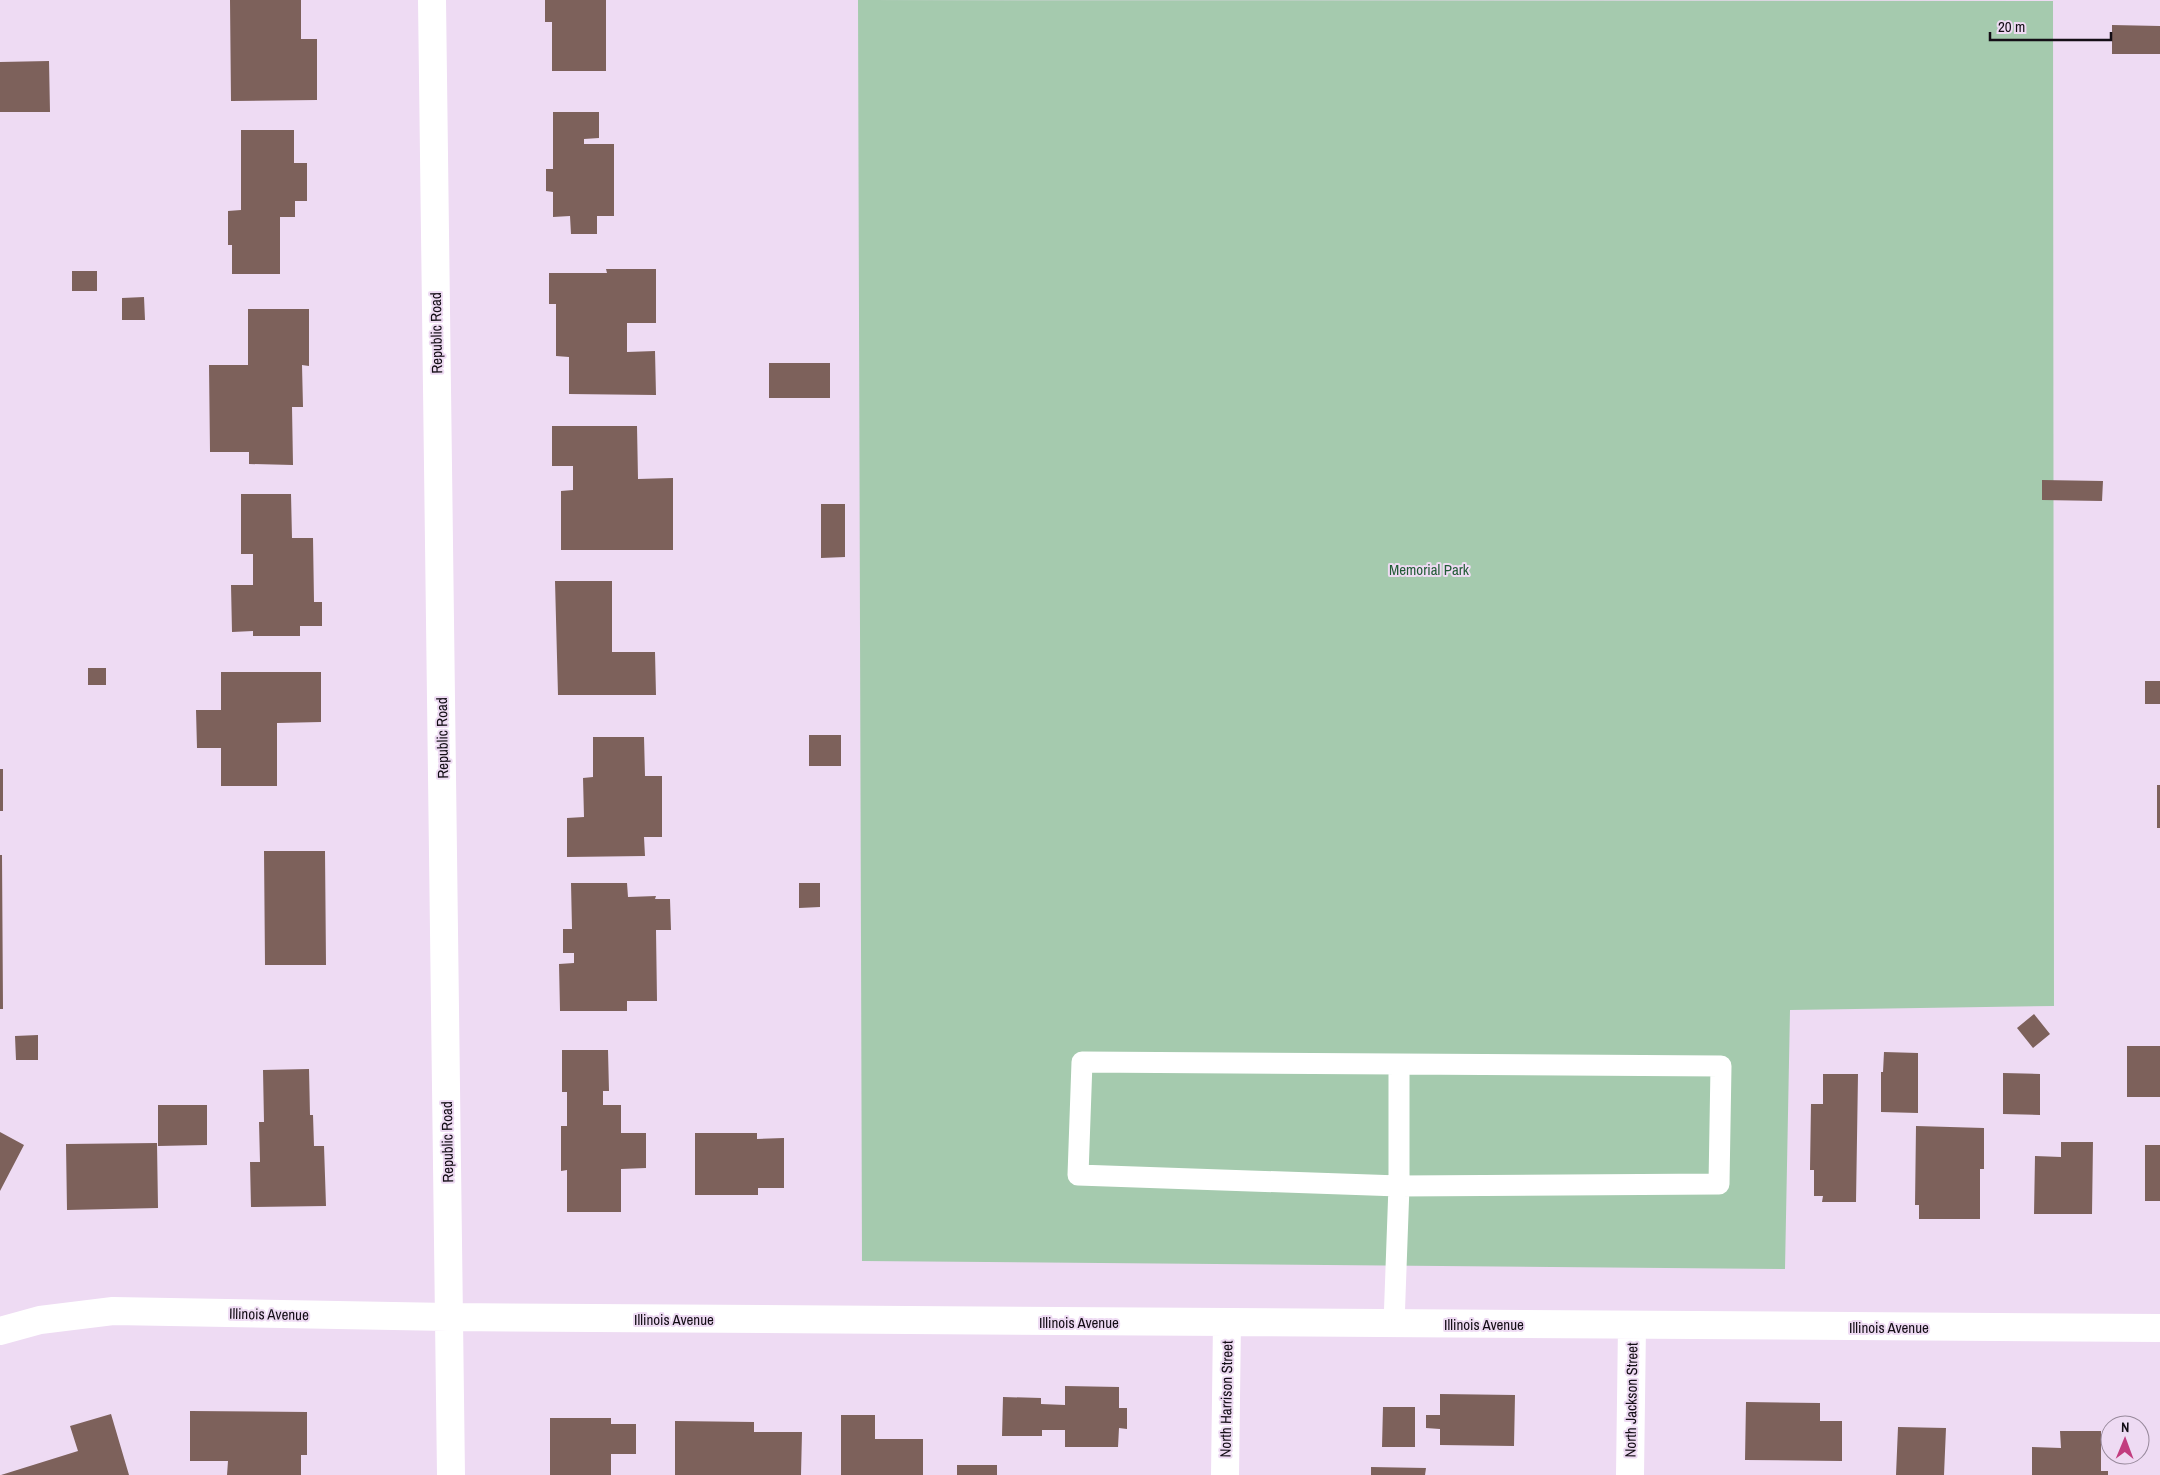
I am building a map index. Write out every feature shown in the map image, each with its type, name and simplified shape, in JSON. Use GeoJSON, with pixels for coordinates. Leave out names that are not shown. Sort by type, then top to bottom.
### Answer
{"type":"FeatureCollection","features":[{"type":"Feature","properties":{"kind":"street","name":"Republic Road"},"geometry":{"type":"LineString","coordinates":[[432,0],[451,1475]]}},
{"type":"Feature","properties":{"kind":"street","name":"Illinois Avenue"},"geometry":{"type":"LineString","coordinates":[[0,1331],[40,1320],[113,1311],[449,1318],[2160,1328]]}},
{"type":"Feature","properties":{"kind":"street","name":"North Harrison Street"},"geometry":{"type":"LineString","coordinates":[[1225,1475],[1227,1322]]}},
{"type":"Feature","properties":{"kind":"street","name":"North Jackson Street"},"geometry":{"type":"LineString","coordinates":[[1630,1475],[1632,1325]]}},
{"type":"Feature","properties":{"kind":"lane"},"geometry":{"type":"LineString","coordinates":[[1082,1062],[1721,1066],[1719,1184],[1399,1186],[1078,1175],[1082,1062]]}},
{"type":"Feature","properties":{"kind":"lane"},"geometry":{"type":"LineString","coordinates":[[1394,1324],[1399,1186],[1399,1065]]}},
{"type":"Feature","properties":{"kind":"green space","name":"Memorial Park"},"geometry":{"type":"Polygon","coordinates":[[[858,0],[2053,1],[2054,1006],[1790,1010],[1785,1269],[862,1261],[858,0]]]}},
{"type":"Feature","properties":{"kind":"building"},"geometry":{"type":"Polygon","coordinates":[[[230,0],[301,0],[301,39],[317,39],[317,100],[231,101],[230,0]]]}},
{"type":"Feature","properties":{"kind":"building"},"geometry":{"type":"Polygon","coordinates":[[[545,0],[606,0],[606,71],[552,71],[552,22],[545,22],[545,0]]]}},
{"type":"Feature","properties":{"kind":"building"},"geometry":{"type":"Polygon","coordinates":[[[2112,25],[2160,26],[2160,54],[2112,54],[2112,25]]]}},
{"type":"Feature","properties":{"kind":"building"},"geometry":{"type":"Polygon","coordinates":[[[49,61],[50,112],[0,112],[0,62],[49,61]]]}},
{"type":"Feature","properties":{"kind":"building"},"geometry":{"type":"Polygon","coordinates":[[[553,112],[599,112],[599,138],[584,139],[584,144],[614,144],[614,216],[597,216],[597,234],[571,234],[570,216],[553,217],[553,192],[546,191],[546,169],[553,169],[553,112]]]}},
{"type":"Feature","properties":{"kind":"building"},"geometry":{"type":"Polygon","coordinates":[[[241,130],[294,130],[294,163],[307,163],[307,201],[295,201],[295,217],[280,217],[280,274],[232,274],[232,245],[228,245],[228,211],[241,210],[241,130]]]}},
{"type":"Feature","properties":{"kind":"building"},"geometry":{"type":"Polygon","coordinates":[[[606,269],[656,269],[656,323],[627,323],[627,352],[655,351],[656,395],[569,394],[569,357],[556,356],[556,304],[549,304],[549,273],[607,273],[606,269]]]}},
{"type":"Feature","properties":{"kind":"building"},"geometry":{"type":"Polygon","coordinates":[[[72,271],[97,271],[97,291],[72,291],[72,271]]]}},
{"type":"Feature","properties":{"kind":"building"},"geometry":{"type":"Polygon","coordinates":[[[144,297],[145,320],[122,320],[122,298],[144,297]]]}},
{"type":"Feature","properties":{"kind":"building"},"geometry":{"type":"Polygon","coordinates":[[[248,309],[309,309],[309,366],[302,365],[303,407],[292,407],[293,465],[249,464],[249,452],[210,452],[209,365],[248,365],[248,309]]]}},
{"type":"Feature","properties":{"kind":"building"},"geometry":{"type":"Polygon","coordinates":[[[769,363],[830,363],[830,398],[769,398],[769,363]]]}},
{"type":"Feature","properties":{"kind":"building"},"geometry":{"type":"Polygon","coordinates":[[[552,426],[637,426],[638,479],[673,478],[673,550],[561,550],[561,491],[573,490],[573,466],[552,466],[552,426]]]}},
{"type":"Feature","properties":{"kind":"building"},"geometry":{"type":"Polygon","coordinates":[[[2042,480],[2103,481],[2102,501],[2042,500],[2042,480]]]}},
{"type":"Feature","properties":{"kind":"building"},"geometry":{"type":"Polygon","coordinates":[[[241,494],[291,494],[292,538],[313,538],[314,602],[322,602],[322,626],[300,626],[300,636],[253,636],[253,631],[232,632],[231,585],[253,585],[253,554],[241,554],[241,494]]]}},
{"type":"Feature","properties":{"kind":"building"},"geometry":{"type":"Polygon","coordinates":[[[821,504],[845,504],[845,557],[821,558],[821,504]]]}},
{"type":"Feature","properties":{"kind":"building"},"geometry":{"type":"Polygon","coordinates":[[[555,581],[612,581],[612,652],[655,652],[656,695],[558,695],[555,581]]]}},
{"type":"Feature","properties":{"kind":"building"},"geometry":{"type":"Polygon","coordinates":[[[88,668],[106,668],[106,685],[88,685],[88,668]]]}},
{"type":"Feature","properties":{"kind":"building"},"geometry":{"type":"Polygon","coordinates":[[[221,672],[321,672],[321,722],[277,723],[277,786],[221,786],[221,748],[197,748],[196,710],[221,710],[221,672]]]}},
{"type":"Feature","properties":{"kind":"building"},"geometry":{"type":"Polygon","coordinates":[[[2145,681],[2160,681],[2160,704],[2145,704],[2145,681]]]}},
{"type":"Feature","properties":{"kind":"building"},"geometry":{"type":"Polygon","coordinates":[[[809,735],[841,735],[841,766],[809,766],[809,735]]]}},
{"type":"Feature","properties":{"kind":"building"},"geometry":{"type":"Polygon","coordinates":[[[593,737],[644,737],[645,776],[662,776],[662,837],[644,837],[645,856],[567,857],[567,818],[584,817],[583,778],[593,777],[593,737]]]}},
{"type":"Feature","properties":{"kind":"building"},"geometry":{"type":"Polygon","coordinates":[[[0,769],[3,769],[3,811],[0,811],[0,769]]]}},
{"type":"Feature","properties":{"kind":"building"},"geometry":{"type":"Polygon","coordinates":[[[2157,785],[2160,785],[2160,828],[2157,828],[2157,785]]]}},
{"type":"Feature","properties":{"kind":"building"},"geometry":{"type":"Polygon","coordinates":[[[264,851],[325,851],[326,965],[265,965],[264,851]]]}},
{"type":"Feature","properties":{"kind":"building"},"geometry":{"type":"Polygon","coordinates":[[[0,855],[2,855],[3,1009],[0,1009],[0,855]]]}},
{"type":"Feature","properties":{"kind":"building"},"geometry":{"type":"Polygon","coordinates":[[[571,883],[627,883],[628,897],[656,896],[655,899],[670,899],[671,930],[656,930],[657,1001],[627,1001],[627,1011],[560,1011],[559,964],[574,963],[574,953],[563,953],[563,929],[572,929],[571,883]]]}},
{"type":"Feature","properties":{"kind":"building"},"geometry":{"type":"Polygon","coordinates":[[[799,883],[820,883],[820,907],[799,908],[799,883]]]}},
{"type":"Feature","properties":{"kind":"building"},"geometry":{"type":"Polygon","coordinates":[[[2034,1014],[2050,1034],[2033,1048],[2017,1028],[2034,1014]]]}},
{"type":"Feature","properties":{"kind":"building"},"geometry":{"type":"Polygon","coordinates":[[[38,1035],[38,1060],[16,1060],[15,1036],[38,1035]]]}},
{"type":"Feature","properties":{"kind":"building"},"geometry":{"type":"Polygon","coordinates":[[[2127,1046],[2160,1046],[2160,1097],[2127,1097],[2127,1046]]]}},
{"type":"Feature","properties":{"kind":"building"},"geometry":{"type":"Polygon","coordinates":[[[562,1050],[608,1050],[609,1091],[603,1091],[603,1105],[621,1105],[621,1133],[646,1133],[646,1168],[621,1169],[621,1212],[567,1212],[567,1170],[561,1171],[561,1126],[567,1126],[567,1092],[562,1092],[562,1050]]]}},
{"type":"Feature","properties":{"kind":"building"},"geometry":{"type":"Polygon","coordinates":[[[1884,1052],[1918,1053],[1918,1113],[1881,1112],[1881,1072],[1883,1072],[1884,1052]]]}},
{"type":"Feature","properties":{"kind":"building"},"geometry":{"type":"Polygon","coordinates":[[[309,1069],[310,1115],[313,1115],[314,1146],[324,1146],[326,1206],[251,1207],[250,1162],[260,1162],[259,1122],[264,1122],[263,1070],[309,1069]]]}},
{"type":"Feature","properties":{"kind":"building"},"geometry":{"type":"Polygon","coordinates":[[[2003,1073],[2040,1074],[2040,1115],[2003,1114],[2003,1073]]]}},
{"type":"Feature","properties":{"kind":"building"},"geometry":{"type":"Polygon","coordinates":[[[1823,1074],[1858,1074],[1856,1202],[1822,1202],[1823,1196],[1814,1196],[1814,1170],[1810,1170],[1811,1104],[1823,1104],[1823,1074]]]}},
{"type":"Feature","properties":{"kind":"building"},"geometry":{"type":"Polygon","coordinates":[[[158,1105],[207,1105],[207,1145],[158,1146],[158,1105]]]}},
{"type":"Feature","properties":{"kind":"building"},"geometry":{"type":"Polygon","coordinates":[[[1916,1126],[1984,1128],[1984,1169],[1980,1169],[1980,1219],[1919,1219],[1919,1205],[1915,1205],[1916,1126]]]}},
{"type":"Feature","properties":{"kind":"building"},"geometry":{"type":"Polygon","coordinates":[[[0,1132],[24,1145],[0,1191],[0,1132]]]}},
{"type":"Feature","properties":{"kind":"building"},"geometry":{"type":"Polygon","coordinates":[[[695,1133],[757,1133],[757,1139],[784,1138],[784,1188],[758,1188],[758,1195],[695,1195],[695,1133]]]}},
{"type":"Feature","properties":{"kind":"building"},"geometry":{"type":"Polygon","coordinates":[[[2061,1142],[2093,1142],[2092,1214],[2034,1214],[2035,1156],[2061,1157],[2061,1142]]]}},
{"type":"Feature","properties":{"kind":"building"},"geometry":{"type":"Polygon","coordinates":[[[157,1143],[158,1208],[67,1210],[66,1144],[157,1143]]]}},
{"type":"Feature","properties":{"kind":"building"},"geometry":{"type":"Polygon","coordinates":[[[2145,1145],[2160,1145],[2160,1201],[2145,1201],[2145,1145]]]}},
{"type":"Feature","properties":{"kind":"building"},"geometry":{"type":"Polygon","coordinates":[[[1065,1386],[1119,1387],[1119,1408],[1127,1408],[1127,1429],[1119,1428],[1118,1447],[1065,1447],[1065,1430],[1042,1430],[1042,1436],[1002,1436],[1003,1397],[1041,1398],[1041,1404],[1065,1405],[1065,1386]]]}},
{"type":"Feature","properties":{"kind":"building"},"geometry":{"type":"Polygon","coordinates":[[[1440,1394],[1515,1395],[1514,1446],[1440,1445],[1440,1429],[1426,1428],[1426,1415],[1440,1415],[1440,1394]]]}},
{"type":"Feature","properties":{"kind":"building"},"geometry":{"type":"Polygon","coordinates":[[[1746,1402],[1820,1403],[1820,1421],[1842,1421],[1842,1461],[1745,1460],[1746,1402]]]}},
{"type":"Feature","properties":{"kind":"building"},"geometry":{"type":"Polygon","coordinates":[[[1383,1407],[1415,1407],[1415,1447],[1382,1447],[1383,1407]]]}},
{"type":"Feature","properties":{"kind":"building"},"geometry":{"type":"Polygon","coordinates":[[[190,1411],[307,1412],[307,1455],[301,1455],[301,1475],[227,1475],[228,1461],[190,1461],[190,1411]]]}},
{"type":"Feature","properties":{"kind":"building"},"geometry":{"type":"Polygon","coordinates":[[[111,1414],[129,1475],[1,1475],[78,1451],[70,1426],[111,1414]]]}},
{"type":"Feature","properties":{"kind":"building"},"geometry":{"type":"Polygon","coordinates":[[[841,1415],[875,1415],[875,1439],[923,1439],[923,1475],[841,1475],[841,1415]]]}},
{"type":"Feature","properties":{"kind":"building"},"geometry":{"type":"Polygon","coordinates":[[[550,1418],[611,1418],[611,1424],[636,1424],[636,1454],[611,1454],[611,1475],[550,1475],[550,1418]]]}},
{"type":"Feature","properties":{"kind":"building"},"geometry":{"type":"Polygon","coordinates":[[[675,1421],[754,1422],[754,1432],[802,1432],[801,1475],[675,1475],[675,1421]]]}},
{"type":"Feature","properties":{"kind":"building"},"geometry":{"type":"Polygon","coordinates":[[[1898,1427],[1946,1428],[1944,1475],[1896,1475],[1898,1427]]]}},
{"type":"Feature","properties":{"kind":"building"},"geometry":{"type":"Polygon","coordinates":[[[2060,1431],[2100,1431],[2101,1471],[2108,1471],[2108,1475],[2032,1475],[2032,1447],[2061,1448],[2060,1431]]]}},
{"type":"Feature","properties":{"kind":"building"},"geometry":{"type":"Polygon","coordinates":[[[957,1465],[997,1465],[997,1475],[957,1475],[957,1465]]]}},
{"type":"Feature","properties":{"kind":"building"},"geometry":{"type":"Polygon","coordinates":[[[1371,1467],[1426,1468],[1425,1475],[1371,1475],[1371,1467]]]}}]}
